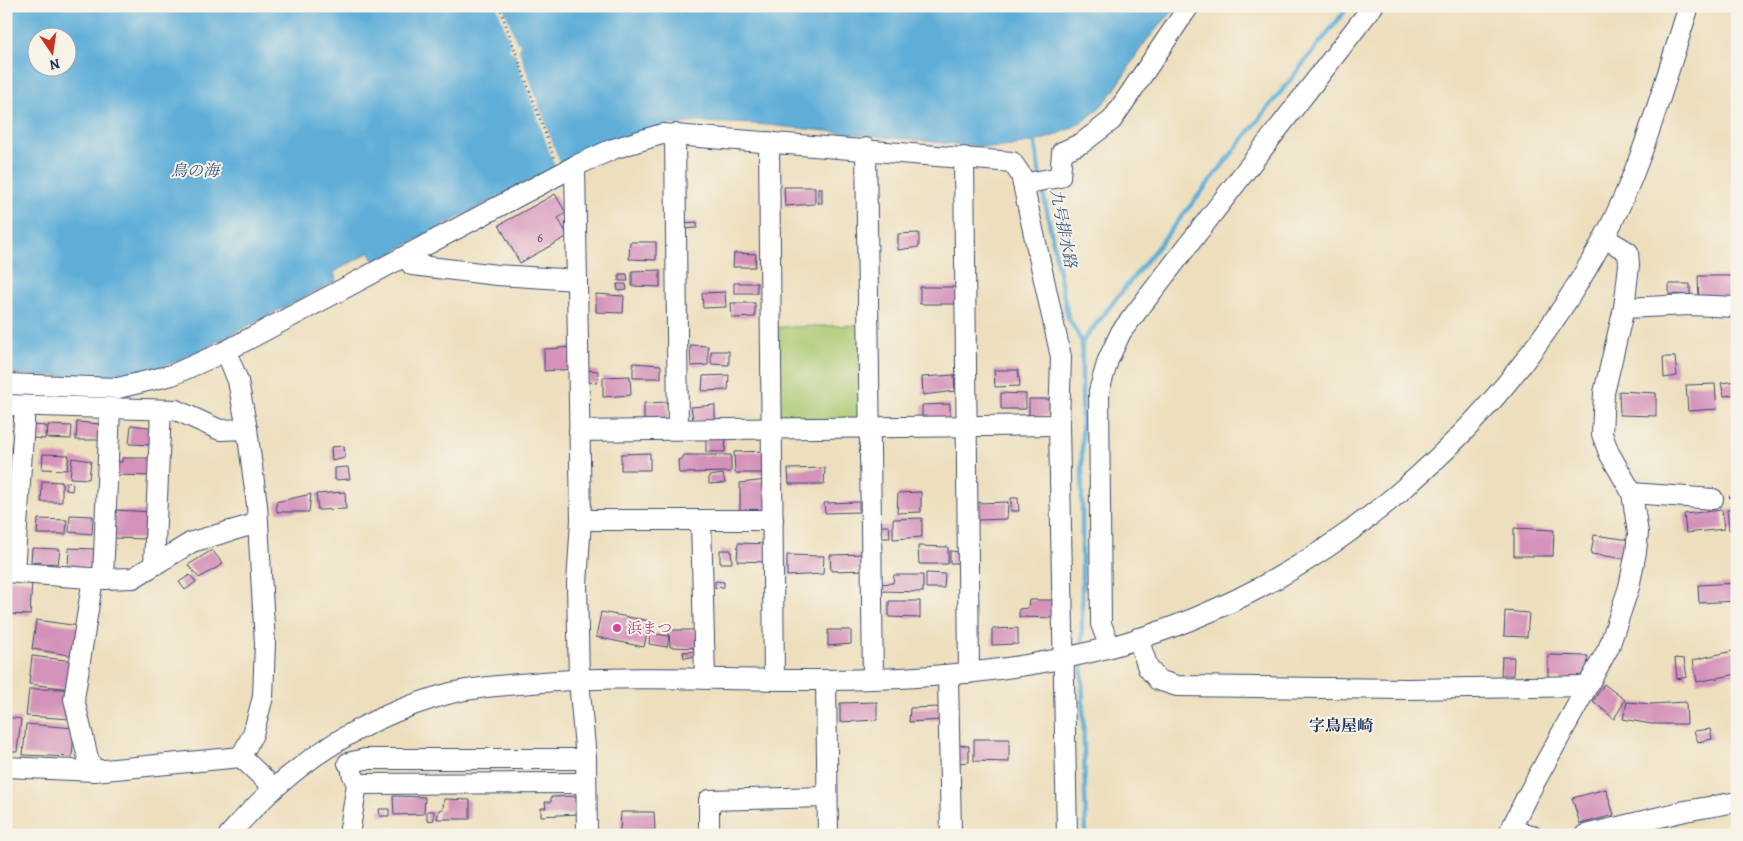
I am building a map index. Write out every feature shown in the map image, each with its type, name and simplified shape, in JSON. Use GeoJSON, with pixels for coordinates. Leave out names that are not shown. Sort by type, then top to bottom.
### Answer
{"type":"FeatureCollection","features":[{"type":"Feature","properties":{"kind":"street"},"geometry":{"type":"LineString","coordinates":[[1026,184],[1060,177],[1062,152],[1082,142],[1112,120],[1189,6]]}},
{"type":"Feature","properties":{"kind":"street"},"geometry":{"type":"LineString","coordinates":[[1104,649],[1101,624],[1099,391],[1108,360],[1121,332],[1373,6]]}},
{"type":"Feature","properties":{"kind":"street"},"geometry":{"type":"LineString","coordinates":[[229,835],[274,788],[332,744],[376,720],[450,693],[486,686],[579,680],[826,680],[969,673],[1069,657],[1104,649],[1186,621],[1266,585],[1335,544],[1388,504],[1432,464],[1467,429],[1504,386],[1556,318],[1604,238],[1637,162],[1689,6]]}},
{"type":"Feature","properties":{"kind":"street"},"geometry":{"type":"LineString","coordinates":[[6,384],[118,388],[172,376],[226,350],[568,170],[613,149],[662,134],[866,148],[1012,162],[1026,184],[1061,357],[1059,424],[1069,657],[1067,835]]}},
{"type":"Feature","properties":{"kind":"street"},"geometry":{"type":"LineString","coordinates":[[675,134],[678,429]]}},
{"type":"Feature","properties":{"kind":"street"},"geometry":{"type":"LineString","coordinates":[[770,142],[774,680]]}},
{"type":"Feature","properties":{"kind":"street"},"geometry":{"type":"LineString","coordinates":[[866,148],[873,678]]}},
{"type":"Feature","properties":{"kind":"street"},"geometry":{"type":"LineString","coordinates":[[964,157],[969,673]]}},
{"type":"Feature","properties":{"kind":"street"},"geometry":{"type":"LineString","coordinates":[[568,170],[577,280],[581,520],[578,584],[579,680],[586,759],[587,835]]}},
{"type":"Feature","properties":{"kind":"street"},"geometry":{"type":"LineString","coordinates":[[1532,835],[1509,833],[1586,686],[1609,647],[1629,587],[1638,533],[1632,493],[1609,453],[1602,434],[1604,393],[1624,308],[1629,265],[1628,252],[1604,238]]}},
{"type":"Feature","properties":{"kind":"street"},"geometry":{"type":"LineString","coordinates":[[406,256],[412,265],[577,280]]}},
{"type":"Feature","properties":{"kind":"street"},"geometry":{"type":"LineString","coordinates":[[1624,308],[1689,305],[1737,307]]}},
{"type":"Feature","properties":{"kind":"street"},"geometry":{"type":"LineString","coordinates":[[226,350],[238,381],[247,429],[258,524],[265,643],[263,697],[253,734],[241,757]]}},
{"type":"Feature","properties":{"kind":"street"},"geometry":{"type":"LineString","coordinates":[[247,429],[220,430],[176,410],[16,406],[10,572],[98,578],[133,578],[192,542],[258,524]]}},
{"type":"Feature","properties":{"kind":"street"},"geometry":{"type":"LineString","coordinates":[[94,771],[88,758],[74,699],[98,578],[110,409]]}},
{"type":"Feature","properties":{"kind":"street"},"geometry":{"type":"LineString","coordinates":[[154,565],[160,410]]}},
{"type":"Feature","properties":{"kind":"street"},"geometry":{"type":"LineString","coordinates":[[579,431],[968,427],[1059,424]]}},
{"type":"Feature","properties":{"kind":"street"},"geometry":{"type":"LineString","coordinates":[[1632,493],[1713,499]]}},
{"type":"Feature","properties":{"kind":"street"},"geometry":{"type":"LineString","coordinates":[[581,520],[773,520]]}},
{"type":"Feature","properties":{"kind":"street"},"geometry":{"type":"LineString","coordinates":[[701,520],[705,679]]}},
{"type":"Feature","properties":{"kind":"street"},"geometry":{"type":"LineString","coordinates":[[1138,638],[1148,668],[1158,680],[1177,686],[1408,689],[1586,686]]}},
{"type":"Feature","properties":{"kind":"street"},"geometry":{"type":"LineString","coordinates":[[948,675],[951,835]]}},
{"type":"Feature","properties":{"kind":"street"},"geometry":{"type":"LineString","coordinates":[[826,680],[828,835]]}},
{"type":"Feature","properties":{"kind":"street"},"geometry":{"type":"LineString","coordinates":[[332,744],[348,763],[357,784],[349,835]]}},
{"type":"Feature","properties":{"kind":"street"},"geometry":{"type":"LineString","coordinates":[[6,767],[94,771],[241,757],[274,788]]}},
{"type":"Feature","properties":{"kind":"street"},"geometry":{"type":"LineString","coordinates":[[348,763],[365,759],[586,759]]}},
{"type":"Feature","properties":{"kind":"street"},"geometry":{"type":"LineString","coordinates":[[357,784],[586,783]]}},
{"type":"Feature","properties":{"kind":"street"},"geometry":{"type":"LineString","coordinates":[[709,835],[709,800],[827,797]]}},
{"type":"Feature","properties":{"kind":"street"},"geometry":{"type":"LineString","coordinates":[[1585,835],[1685,811],[1737,802]]}},
{"type":"Feature","properties":{"kind":"path"},"geometry":{"type":"LineString","coordinates":[[499,6],[568,170]]}},
{"type":"Feature","properties":{"kind":"green space"},"geometry":{"type":"Polygon","coordinates":[[[861,325],[863,416],[857,421],[785,423],[779,415],[778,327],[861,325]]]}},
{"type":"Feature","properties":{"kind":"water","name":"鳥の海"},"geometry":{"type":"Polygon","coordinates":[[[6,6],[1178,6],[1147,40],[1114,91],[1101,106],[1078,125],[1052,136],[1025,144],[996,148],[756,124],[699,122],[670,125],[532,179],[374,262],[370,252],[334,272],[336,281],[183,359],[139,374],[80,377],[6,374],[6,6]]]}},
{"type":"Feature","properties":{"kind":"pier"},"geometry":{"type":"Polygon","coordinates":[[[497,6],[503,6],[516,41],[520,44],[519,51],[561,167],[556,169],[514,53],[509,50],[510,43],[497,6]]]}},
{"type":"Feature","properties":{"kind":"building"},"geometry":{"type":"Polygon","coordinates":[[[784,187],[815,187],[815,204],[785,206],[784,187]]]}},
{"type":"Feature","properties":{"kind":"building"},"geometry":{"type":"Polygon","coordinates":[[[818,188],[822,188],[822,203],[818,203],[818,188]]]}},
{"type":"Feature","properties":{"kind":"building"},"geometry":{"type":"Polygon","coordinates":[[[555,194],[566,213],[558,218],[568,236],[520,263],[499,225],[555,194]]]}},
{"type":"Feature","properties":{"kind":"building"},"geometry":{"type":"Polygon","coordinates":[[[697,222],[697,228],[682,229],[681,223],[697,222]]]}},
{"type":"Feature","properties":{"kind":"building"},"geometry":{"type":"Polygon","coordinates":[[[919,233],[919,247],[898,250],[898,234],[919,233]]]}},
{"type":"Feature","properties":{"kind":"building"},"geometry":{"type":"Polygon","coordinates":[[[630,242],[656,242],[656,260],[629,259],[630,242]]]}},
{"type":"Feature","properties":{"kind":"building"},"geometry":{"type":"Polygon","coordinates":[[[734,253],[756,254],[755,267],[733,267],[734,253]]]}},
{"type":"Feature","properties":{"kind":"building"},"geometry":{"type":"Polygon","coordinates":[[[660,270],[660,287],[632,286],[632,271],[660,270]]]}},
{"type":"Feature","properties":{"kind":"building"},"geometry":{"type":"Polygon","coordinates":[[[619,274],[627,274],[628,281],[619,281],[619,274]]]}},
{"type":"Feature","properties":{"kind":"building"},"geometry":{"type":"Polygon","coordinates":[[[1698,276],[1735,276],[1734,298],[1699,299],[1698,276]]]}},
{"type":"Feature","properties":{"kind":"building"},"geometry":{"type":"Polygon","coordinates":[[[734,283],[757,283],[757,293],[734,293],[734,283]]]}},
{"type":"Feature","properties":{"kind":"building"},"geometry":{"type":"Polygon","coordinates":[[[617,284],[626,284],[627,290],[618,291],[617,284]]]}},
{"type":"Feature","properties":{"kind":"building"},"geometry":{"type":"Polygon","coordinates":[[[1669,284],[1690,284],[1690,295],[1669,294],[1669,284]]]}},
{"type":"Feature","properties":{"kind":"building"},"geometry":{"type":"Polygon","coordinates":[[[920,287],[957,287],[957,304],[920,304],[920,287]]]}},
{"type":"Feature","properties":{"kind":"building"},"geometry":{"type":"Polygon","coordinates":[[[725,292],[726,307],[703,308],[702,293],[725,292]]]}},
{"type":"Feature","properties":{"kind":"building"},"geometry":{"type":"Polygon","coordinates":[[[596,294],[624,296],[623,313],[596,312],[596,294]]]}},
{"type":"Feature","properties":{"kind":"building"},"geometry":{"type":"Polygon","coordinates":[[[731,303],[755,303],[755,317],[732,318],[731,303]]]}},
{"type":"Feature","properties":{"kind":"building"},"geometry":{"type":"Polygon","coordinates":[[[690,345],[708,346],[708,365],[691,366],[690,345]]]}},
{"type":"Feature","properties":{"kind":"building"},"geometry":{"type":"Polygon","coordinates":[[[573,347],[574,369],[544,371],[544,349],[573,347]]]}},
{"type":"Feature","properties":{"kind":"building"},"geometry":{"type":"Polygon","coordinates":[[[711,351],[729,351],[729,365],[711,364],[711,351]]]}},
{"type":"Feature","properties":{"kind":"building"},"geometry":{"type":"Polygon","coordinates":[[[1663,357],[1675,357],[1677,376],[1664,378],[1663,357]]]}},
{"type":"Feature","properties":{"kind":"building"},"geometry":{"type":"Polygon","coordinates":[[[633,363],[661,365],[661,378],[633,378],[633,363]]]}},
{"type":"Feature","properties":{"kind":"building"},"geometry":{"type":"Polygon","coordinates":[[[588,370],[598,371],[597,383],[588,382],[588,370]]]}},
{"type":"Feature","properties":{"kind":"building"},"geometry":{"type":"Polygon","coordinates":[[[994,370],[1018,370],[1020,386],[995,387],[994,370]]]}},
{"type":"Feature","properties":{"kind":"building"},"geometry":{"type":"Polygon","coordinates":[[[729,375],[728,390],[702,391],[703,376],[729,375]]]}},
{"type":"Feature","properties":{"kind":"building"},"geometry":{"type":"Polygon","coordinates":[[[954,375],[955,391],[923,395],[922,377],[954,375]]]}},
{"type":"Feature","properties":{"kind":"building"},"geometry":{"type":"Polygon","coordinates":[[[630,376],[631,395],[603,397],[603,377],[630,376]]]}},
{"type":"Feature","properties":{"kind":"building"},"geometry":{"type":"Polygon","coordinates":[[[1737,381],[1737,394],[1724,396],[1721,383],[1737,381]]]}},
{"type":"Feature","properties":{"kind":"building"},"geometry":{"type":"Polygon","coordinates":[[[1715,384],[1717,409],[1688,411],[1686,385],[1715,384]]]}},
{"type":"Feature","properties":{"kind":"building"},"geometry":{"type":"Polygon","coordinates":[[[1619,391],[1656,393],[1656,416],[1620,415],[1619,391]]]}},
{"type":"Feature","properties":{"kind":"building"},"geometry":{"type":"Polygon","coordinates":[[[1001,393],[1026,394],[1026,409],[1001,409],[1001,393]]]}},
{"type":"Feature","properties":{"kind":"building"},"geometry":{"type":"Polygon","coordinates":[[[1029,399],[1052,399],[1052,416],[1029,416],[1029,399]]]}},
{"type":"Feature","properties":{"kind":"building"},"geometry":{"type":"Polygon","coordinates":[[[667,402],[668,420],[644,421],[644,403],[667,402]]]}},
{"type":"Feature","properties":{"kind":"building"},"geometry":{"type":"Polygon","coordinates":[[[950,404],[950,419],[922,419],[922,405],[950,404]]]}},
{"type":"Feature","properties":{"kind":"building"},"geometry":{"type":"Polygon","coordinates":[[[715,405],[715,420],[693,420],[691,407],[715,405]]]}},
{"type":"Feature","properties":{"kind":"building"},"geometry":{"type":"Polygon","coordinates":[[[20,416],[19,430],[8,429],[9,417],[20,416]]]}},
{"type":"Feature","properties":{"kind":"building"},"geometry":{"type":"Polygon","coordinates":[[[77,422],[101,424],[101,440],[76,440],[77,422]]]}},
{"type":"Feature","properties":{"kind":"building"},"geometry":{"type":"Polygon","coordinates":[[[34,425],[46,426],[45,439],[33,438],[34,425]]]}},
{"type":"Feature","properties":{"kind":"building"},"geometry":{"type":"Polygon","coordinates":[[[48,425],[72,426],[71,439],[47,438],[48,425]]]}},
{"type":"Feature","properties":{"kind":"building"},"geometry":{"type":"Polygon","coordinates":[[[131,425],[156,428],[155,445],[129,444],[131,425]]]}},
{"type":"Feature","properties":{"kind":"building"},"geometry":{"type":"Polygon","coordinates":[[[706,436],[726,436],[725,452],[706,452],[706,436]]]}},
{"type":"Feature","properties":{"kind":"building"},"geometry":{"type":"Polygon","coordinates":[[[344,446],[345,458],[332,461],[331,447],[344,446]]]}},
{"type":"Feature","properties":{"kind":"building"},"geometry":{"type":"Polygon","coordinates":[[[768,451],[768,473],[735,473],[734,452],[768,451]]]}},
{"type":"Feature","properties":{"kind":"building"},"geometry":{"type":"Polygon","coordinates":[[[650,453],[650,470],[621,470],[621,454],[650,453]]]}},
{"type":"Feature","properties":{"kind":"building"},"geometry":{"type":"Polygon","coordinates":[[[43,454],[69,455],[67,470],[42,469],[43,454]]]}},
{"type":"Feature","properties":{"kind":"building"},"geometry":{"type":"Polygon","coordinates":[[[684,455],[731,455],[731,472],[679,473],[678,460],[682,459],[684,455]]]}},
{"type":"Feature","properties":{"kind":"building"},"geometry":{"type":"Polygon","coordinates":[[[72,458],[91,461],[89,479],[70,478],[72,458]]]}},
{"type":"Feature","properties":{"kind":"building"},"geometry":{"type":"Polygon","coordinates":[[[122,458],[156,458],[156,476],[115,475],[115,462],[122,462],[122,458]]]}},
{"type":"Feature","properties":{"kind":"building"},"geometry":{"type":"Polygon","coordinates":[[[348,467],[350,479],[335,480],[335,468],[348,467]]]}},
{"type":"Feature","properties":{"kind":"building"},"geometry":{"type":"Polygon","coordinates":[[[825,468],[824,484],[789,484],[788,469],[825,468]]]}},
{"type":"Feature","properties":{"kind":"building"},"geometry":{"type":"Polygon","coordinates":[[[723,474],[725,483],[709,484],[709,476],[723,474]]]}},
{"type":"Feature","properties":{"kind":"building"},"geometry":{"type":"Polygon","coordinates":[[[767,480],[768,511],[740,512],[740,483],[767,480]]]}},
{"type":"Feature","properties":{"kind":"building"},"geometry":{"type":"Polygon","coordinates":[[[42,481],[62,482],[62,502],[41,502],[42,481]]]}},
{"type":"Feature","properties":{"kind":"building"},"geometry":{"type":"Polygon","coordinates":[[[66,482],[73,483],[72,491],[66,490],[66,482]]]}},
{"type":"Feature","properties":{"kind":"building"},"geometry":{"type":"Polygon","coordinates":[[[345,492],[346,509],[318,510],[316,494],[345,492]]]}},
{"type":"Feature","properties":{"kind":"building"},"geometry":{"type":"Polygon","coordinates":[[[921,492],[921,512],[897,513],[898,493],[921,492]]]}},
{"type":"Feature","properties":{"kind":"building"},"geometry":{"type":"Polygon","coordinates":[[[311,494],[309,512],[277,512],[276,502],[311,494]]]}},
{"type":"Feature","properties":{"kind":"building"},"geometry":{"type":"Polygon","coordinates":[[[1011,498],[1018,498],[1019,511],[1011,511],[1011,498]]]}},
{"type":"Feature","properties":{"kind":"building"},"geometry":{"type":"Polygon","coordinates":[[[859,502],[859,512],[825,513],[824,503],[859,502]]]}},
{"type":"Feature","properties":{"kind":"building"},"geometry":{"type":"Polygon","coordinates":[[[1008,502],[1007,519],[978,520],[977,503],[1008,502]]]}},
{"type":"Feature","properties":{"kind":"building"},"geometry":{"type":"Polygon","coordinates":[[[1737,509],[1737,529],[1729,530],[1727,510],[1737,509]]]}},
{"type":"Feature","properties":{"kind":"building"},"geometry":{"type":"Polygon","coordinates":[[[116,510],[151,512],[148,539],[113,538],[116,510]]]}},
{"type":"Feature","properties":{"kind":"building"},"geometry":{"type":"Polygon","coordinates":[[[1722,510],[1724,529],[1686,533],[1684,514],[1722,510]]]}},
{"type":"Feature","properties":{"kind":"building"},"geometry":{"type":"Polygon","coordinates":[[[70,515],[93,516],[92,534],[69,532],[70,515]]]}},
{"type":"Feature","properties":{"kind":"building"},"geometry":{"type":"Polygon","coordinates":[[[922,518],[922,537],[893,539],[893,519],[922,518]]]}},
{"type":"Feature","properties":{"kind":"building"},"geometry":{"type":"Polygon","coordinates":[[[38,519],[67,520],[66,534],[37,534],[38,519]]]}},
{"type":"Feature","properties":{"kind":"building"},"geometry":{"type":"Polygon","coordinates":[[[877,526],[889,526],[890,538],[878,538],[877,526]]]}},
{"type":"Feature","properties":{"kind":"building"},"geometry":{"type":"Polygon","coordinates":[[[1514,528],[1554,530],[1553,556],[1514,556],[1514,528]]]}},
{"type":"Feature","properties":{"kind":"building"},"geometry":{"type":"Polygon","coordinates":[[[1594,535],[1630,540],[1627,559],[1591,554],[1594,535]]]}},
{"type":"Feature","properties":{"kind":"building"},"geometry":{"type":"Polygon","coordinates":[[[738,543],[768,544],[768,562],[737,561],[738,543]]]}},
{"type":"Feature","properties":{"kind":"building"},"geometry":{"type":"Polygon","coordinates":[[[918,546],[948,547],[948,564],[919,564],[918,546]]]}},
{"type":"Feature","properties":{"kind":"building"},"geometry":{"type":"Polygon","coordinates":[[[32,548],[60,549],[58,564],[31,562],[32,548]]]}},
{"type":"Feature","properties":{"kind":"building"},"geometry":{"type":"Polygon","coordinates":[[[69,548],[95,549],[93,568],[68,567],[69,548]]]}},
{"type":"Feature","properties":{"kind":"building"},"geometry":{"type":"Polygon","coordinates":[[[212,550],[223,564],[199,578],[188,565],[212,550]]]}},
{"type":"Feature","properties":{"kind":"building"},"geometry":{"type":"Polygon","coordinates":[[[720,550],[731,550],[732,563],[720,563],[720,550]]]}},
{"type":"Feature","properties":{"kind":"building"},"geometry":{"type":"Polygon","coordinates":[[[950,551],[961,552],[961,563],[950,563],[950,551]]]}},
{"type":"Feature","properties":{"kind":"building"},"geometry":{"type":"Polygon","coordinates":[[[867,554],[867,570],[831,571],[830,555],[867,554]]]}},
{"type":"Feature","properties":{"kind":"building"},"geometry":{"type":"Polygon","coordinates":[[[787,555],[824,556],[823,574],[787,576],[787,555]]]}},
{"type":"Feature","properties":{"kind":"building"},"geometry":{"type":"Polygon","coordinates":[[[926,573],[945,574],[944,588],[926,588],[926,573]]]}},
{"type":"Feature","properties":{"kind":"building"},"geometry":{"type":"Polygon","coordinates":[[[190,575],[196,582],[185,590],[179,582],[190,575]]]}},
{"type":"Feature","properties":{"kind":"building"},"geometry":{"type":"Polygon","coordinates":[[[894,575],[923,575],[923,592],[879,591],[880,584],[893,583],[894,575]]]}},
{"type":"Feature","properties":{"kind":"building"},"geometry":{"type":"Polygon","coordinates":[[[6,579],[32,581],[30,615],[6,614],[6,579]]]}},
{"type":"Feature","properties":{"kind":"building"},"geometry":{"type":"Polygon","coordinates":[[[715,581],[724,582],[724,587],[715,588],[715,581]]]}},
{"type":"Feature","properties":{"kind":"building"},"geometry":{"type":"Polygon","coordinates":[[[1737,583],[1737,601],[1699,603],[1698,585],[1737,583]]]}},
{"type":"Feature","properties":{"kind":"building"},"geometry":{"type":"Polygon","coordinates":[[[1029,600],[1055,600],[1056,618],[1019,617],[1019,609],[1028,608],[1029,600]]]}},
{"type":"Feature","properties":{"kind":"building"},"geometry":{"type":"Polygon","coordinates":[[[889,601],[920,601],[920,618],[889,617],[889,601]]]}},
{"type":"Feature","properties":{"kind":"building"},"geometry":{"type":"Polygon","coordinates":[[[1505,611],[1529,613],[1527,637],[1504,636],[1505,611]]]}},
{"type":"Feature","properties":{"kind":"building"},"geometry":{"type":"Polygon","coordinates":[[[601,612],[650,621],[644,647],[596,637],[601,612]]]}},
{"type":"Feature","properties":{"kind":"building"},"geometry":{"type":"Polygon","coordinates":[[[36,620],[79,626],[75,656],[32,649],[36,620]]]}},
{"type":"Feature","properties":{"kind":"building"},"geometry":{"type":"Polygon","coordinates":[[[1018,628],[1018,644],[992,645],[992,629],[1018,628]]]}},
{"type":"Feature","properties":{"kind":"building"},"geometry":{"type":"Polygon","coordinates":[[[669,630],[700,630],[699,648],[670,647],[669,630]]]}},
{"type":"Feature","properties":{"kind":"building"},"geometry":{"type":"Polygon","coordinates":[[[828,630],[851,630],[851,644],[828,646],[828,630]]]}},
{"type":"Feature","properties":{"kind":"building"},"geometry":{"type":"Polygon","coordinates":[[[650,633],[669,636],[667,647],[649,644],[650,633]]]}},
{"type":"Feature","properties":{"kind":"building"},"geometry":{"type":"Polygon","coordinates":[[[1737,647],[1737,674],[1697,682],[1693,660],[1733,651],[1737,647]]]}},
{"type":"Feature","properties":{"kind":"building"},"geometry":{"type":"Polygon","coordinates":[[[698,651],[698,656],[684,658],[683,652],[698,651]]]}},
{"type":"Feature","properties":{"kind":"building"},"geometry":{"type":"Polygon","coordinates":[[[1548,655],[1588,656],[1586,679],[1548,679],[1548,655]]]}},
{"type":"Feature","properties":{"kind":"building"},"geometry":{"type":"Polygon","coordinates":[[[32,656],[73,661],[70,689],[29,684],[32,656]]]}},
{"type":"Feature","properties":{"kind":"building"},"geometry":{"type":"Polygon","coordinates":[[[1502,657],[1514,657],[1513,675],[1501,675],[1502,657]]]}},
{"type":"Feature","properties":{"kind":"building"},"geometry":{"type":"Polygon","coordinates":[[[1675,658],[1684,659],[1687,677],[1677,679],[1675,658]]]}},
{"type":"Feature","properties":{"kind":"building"},"geometry":{"type":"Polygon","coordinates":[[[1604,684],[1625,700],[1614,719],[1593,701],[1604,684]]]}},
{"type":"Feature","properties":{"kind":"building"},"geometry":{"type":"Polygon","coordinates":[[[29,689],[70,689],[71,719],[26,716],[29,689]]]}},
{"type":"Feature","properties":{"kind":"building"},"geometry":{"type":"Polygon","coordinates":[[[877,702],[877,720],[840,722],[840,703],[877,702]]]}},
{"type":"Feature","properties":{"kind":"building"},"geometry":{"type":"Polygon","coordinates":[[[1627,702],[1652,704],[1686,702],[1687,724],[1651,724],[1623,719],[1627,702]]]}},
{"type":"Feature","properties":{"kind":"building"},"geometry":{"type":"Polygon","coordinates":[[[941,707],[941,720],[909,722],[910,708],[941,707]]]}},
{"type":"Feature","properties":{"kind":"building"},"geometry":{"type":"Polygon","coordinates":[[[6,717],[21,719],[17,752],[6,751],[6,717]]]}},
{"type":"Feature","properties":{"kind":"building"},"geometry":{"type":"Polygon","coordinates":[[[26,724],[74,728],[72,757],[23,755],[26,724]]]}},
{"type":"Feature","properties":{"kind":"building"},"geometry":{"type":"Polygon","coordinates":[[[1710,729],[1712,739],[1698,742],[1694,731],[1710,729]]]}},
{"type":"Feature","properties":{"kind":"building"},"geometry":{"type":"Polygon","coordinates":[[[974,739],[1009,739],[1009,762],[974,761],[974,739]]]}},
{"type":"Feature","properties":{"kind":"building"},"geometry":{"type":"Polygon","coordinates":[[[958,745],[969,746],[969,762],[958,763],[958,745]]]}},
{"type":"Feature","properties":{"kind":"building"},"geometry":{"type":"Polygon","coordinates":[[[1606,789],[1614,815],[1580,824],[1572,798],[1606,789]]]}},
{"type":"Feature","properties":{"kind":"building"},"geometry":{"type":"Polygon","coordinates":[[[393,796],[425,797],[424,814],[394,815],[393,796]]]}},
{"type":"Feature","properties":{"kind":"building"},"geometry":{"type":"Polygon","coordinates":[[[578,796],[578,814],[541,816],[541,808],[546,808],[545,802],[551,802],[551,797],[578,796]]]}},
{"type":"Feature","properties":{"kind":"building"},"geometry":{"type":"Polygon","coordinates":[[[444,799],[470,800],[470,819],[437,819],[439,810],[443,809],[444,799]]]}},
{"type":"Feature","properties":{"kind":"building"},"geometry":{"type":"Polygon","coordinates":[[[379,809],[389,809],[389,816],[380,816],[379,809]]]}},
{"type":"Feature","properties":{"kind":"building"},"geometry":{"type":"Polygon","coordinates":[[[427,811],[434,811],[434,820],[427,821],[427,811]]]}},
{"type":"Feature","properties":{"kind":"building"},"geometry":{"type":"Polygon","coordinates":[[[621,812],[654,812],[655,830],[620,831],[621,812]]]}},
{"type":"Feature","properties":{"kind":"building"},"geometry":{"type":"Polygon","coordinates":[[[404,830],[427,831],[426,835],[404,835],[404,830]]]}},
{"type":"Feature","properties":{"kind":"building"},"geometry":{"type":"Polygon","coordinates":[[[860,831],[888,831],[888,835],[860,835],[860,831]]]}},
{"type":"Feature","properties":{"kind":"building"},"geometry":{"type":"Polygon","coordinates":[[[903,832],[944,832],[944,835],[902,835],[903,832]]]}},
{"type":"Feature","properties":{"kind":"building"},"geometry":{"type":"Polygon","coordinates":[[[730,833],[756,833],[756,835],[730,835],[730,833]]]}},
{"type":"Feature","properties":{"kind":"waterway"},"geometry":{"type":"LineString","coordinates":[[1082,342],[1349,6]]}},
{"type":"Feature","properties":{"kind":"waterway","name":"九号排水路"},"geometry":{"type":"LineString","coordinates":[[1032,138],[1035,143],[1040,177]]}},
{"type":"Feature","properties":{"kind":"waterway"},"geometry":{"type":"LineString","coordinates":[[1042,187],[1068,317],[1082,342],[1082,647]]}},
{"type":"Feature","properties":{"kind":"waterway"},"geometry":{"type":"LineString","coordinates":[[1082,660],[1086,835]]}},
{"type":"Feature","properties":{"kind":"place","name":"浜まつ"},"geometry":{"type":"Point","coordinates":[617,628]}},
{"type":"Feature","properties":{"kind":"district","name":"字鳥屋崎"},"geometry":{"type":"Point","coordinates":[1341,725]}}]}
